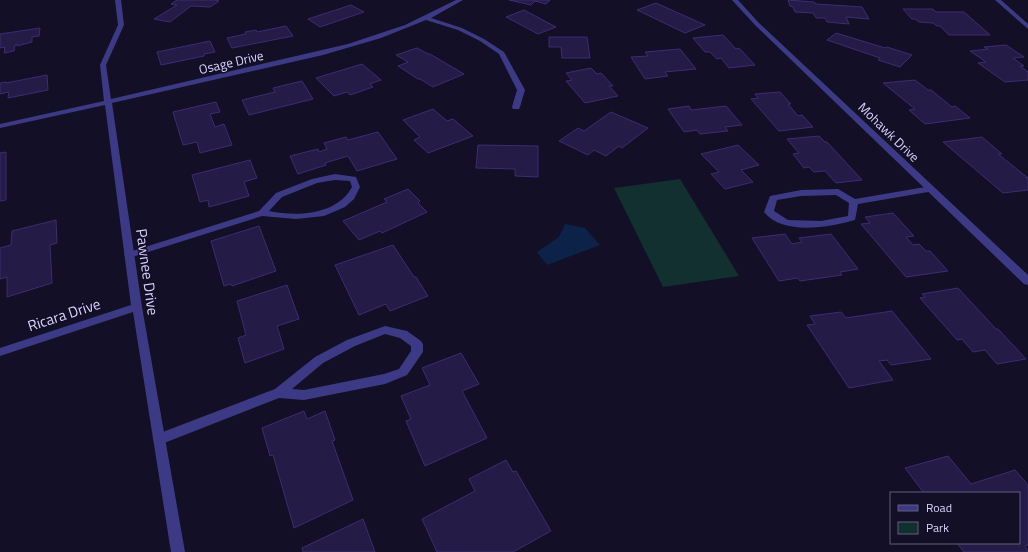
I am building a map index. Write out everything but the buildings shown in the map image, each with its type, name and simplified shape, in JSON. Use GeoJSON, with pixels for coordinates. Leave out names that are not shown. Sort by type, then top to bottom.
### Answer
{"type":"FeatureCollection","features":[{"type":"Feature","properties":{"kind":"street","name":"Pawnee Drive"},"geometry":{"type":"LineString","coordinates":[[118,0],[121,25],[103,65],[137,307],[178,552]]}},
{"type":"Feature","properties":{"kind":"street","name":"Osage Drive"},"geometry":{"type":"LineString","coordinates":[[0,126],[298,59],[368,40],[426,18],[460,0]]}},
{"type":"Feature","properties":{"kind":"street","name":"Mohawk Drive"},"geometry":{"type":"LineString","coordinates":[[735,0],[757,24],[1028,282]]}},
{"type":"Feature","properties":{"kind":"street"},"geometry":{"type":"LineString","coordinates":[[998,0],[1028,27]]}},
{"type":"Feature","properties":{"kind":"street"},"geometry":{"type":"LineString","coordinates":[[426,18],[460,29],[482,40],[502,53],[521,90],[516,107]]}},
{"type":"Feature","properties":{"kind":"street"},"geometry":{"type":"LineString","coordinates":[[130,255],[262,213],[279,195],[315,181],[335,177],[353,180],[356,186],[350,197],[335,208],[310,216],[278,217],[262,213]]}},
{"type":"Feature","properties":{"kind":"street"},"geometry":{"type":"LineString","coordinates":[[854,202],[852,218],[821,224],[786,223],[770,212],[773,198],[801,193],[838,192],[854,202],[931,189]]}},
{"type":"Feature","properties":{"kind":"street","name":"Ricara Drive"},"geometry":{"type":"LineString","coordinates":[[0,352],[137,307]]}},
{"type":"Feature","properties":{"kind":"street"},"geometry":{"type":"LineString","coordinates":[[159,439],[279,393],[319,360],[351,343],[385,330],[403,334],[417,344],[417,352],[403,372],[385,379],[304,395],[279,393]]}},
{"type":"Feature","properties":{"kind":"green space"},"geometry":{"type":"Polygon","coordinates":[[[680,179],[739,276],[663,287],[614,188],[680,179]]]}},
{"type":"Feature","properties":{"kind":"water"},"geometry":{"type":"Polygon","coordinates":[[[565,224],[585,228],[600,245],[547,265],[537,252],[559,237],[565,224]]]}}]}
